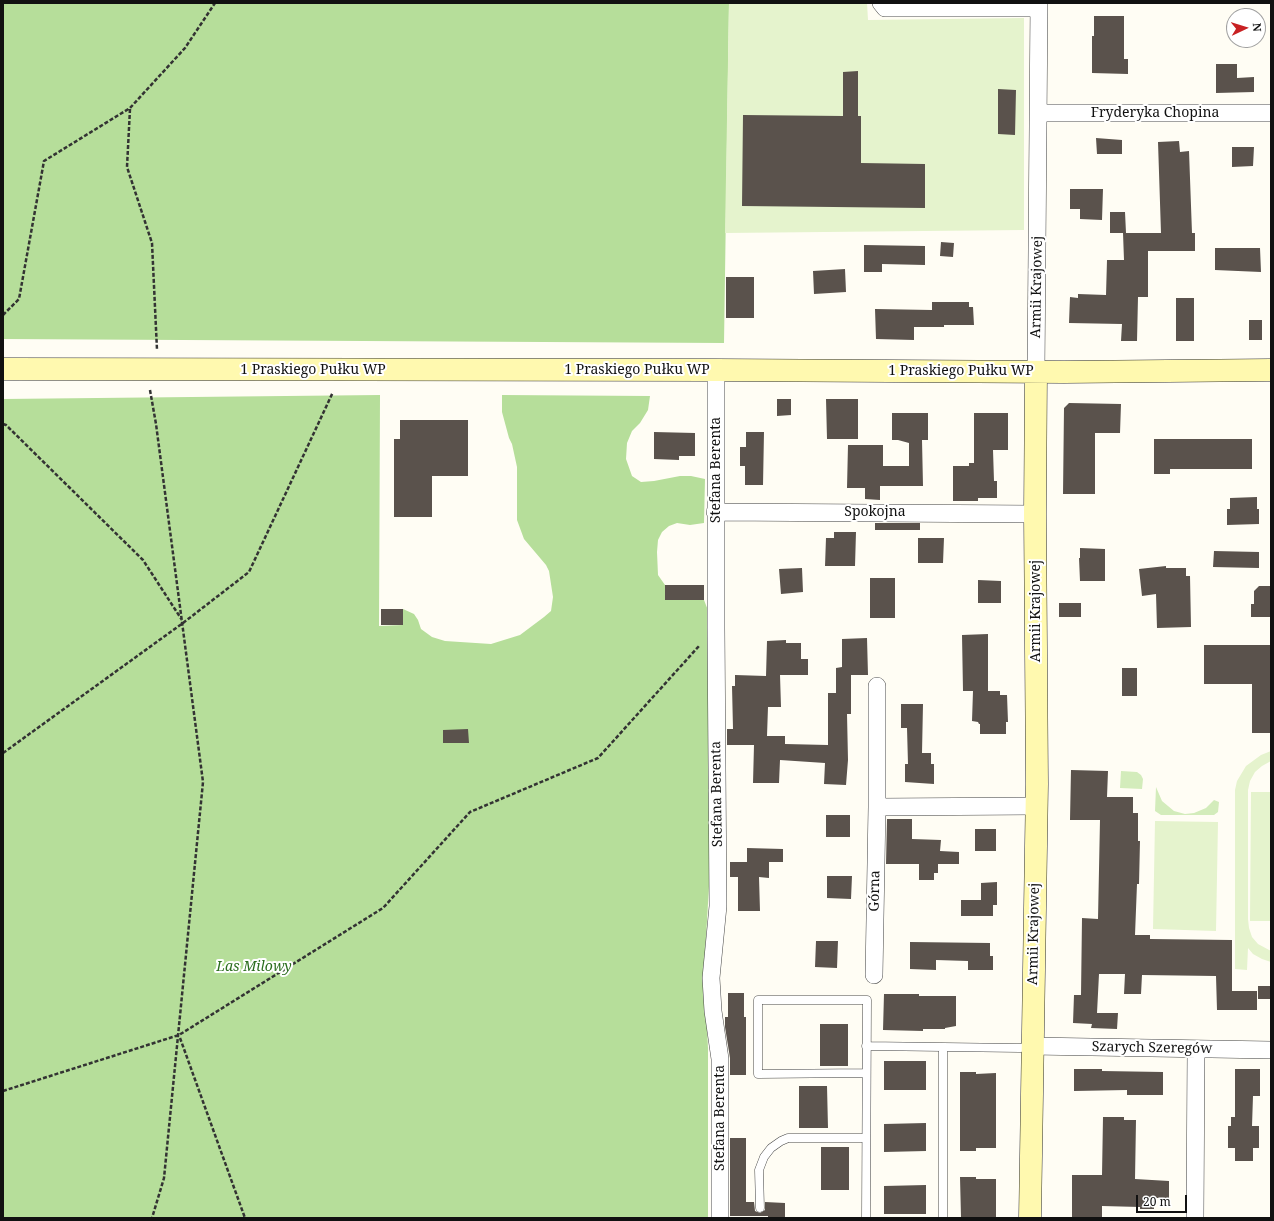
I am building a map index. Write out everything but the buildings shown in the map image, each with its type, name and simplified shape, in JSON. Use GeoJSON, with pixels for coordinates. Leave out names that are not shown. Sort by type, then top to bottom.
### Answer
{"type":"FeatureCollection","features":[{"type":"Feature","properties":{"kind":"street"},"geometry":{"type":"LineString","coordinates":[[881,3],[885,8],[1039,6]]}},
{"type":"Feature","properties":{"kind":"street","name":"Armii Krajowej"},"geometry":{"type":"LineString","coordinates":[[1030,1218],[1036,806],[1035,400],[1039,6]]}},
{"type":"Feature","properties":{"kind":"street","name":"Fryderyka Chopina"},"geometry":{"type":"LineString","coordinates":[[1038,113],[1271,113]]}},
{"type":"Feature","properties":{"kind":"street","name":"1 Praskiego Pułku WP"},"geometry":{"type":"LineString","coordinates":[[3,369],[1036,372],[1271,370]]}},
{"type":"Feature","properties":{"kind":"street","name":"Stefana Berenta"},"geometry":{"type":"LineString","coordinates":[[716,370],[715,512],[718,906],[711,978],[713,1011],[720,1059],[720,1218]]}},
{"type":"Feature","properties":{"kind":"street","name":"Spokojna"},"geometry":{"type":"LineString","coordinates":[[715,512],[1035,514]]}},
{"type":"Feature","properties":{"kind":"street","name":"Górna"},"geometry":{"type":"LineString","coordinates":[[874,975],[877,807],[877,686]]}},
{"type":"Feature","properties":{"kind":"street"},"geometry":{"type":"LineString","coordinates":[[877,807],[1036,806]]}},
{"type":"Feature","properties":{"kind":"street","name":"Szarych Szeregów"},"geometry":{"type":"LineString","coordinates":[[1032,1046],[1271,1050]]}},
{"type":"Feature","properties":{"kind":"street"},"geometry":{"type":"LineString","coordinates":[[1195,1218],[1196,1049]]}},
{"type":"Feature","properties":{"kind":"lane"},"geometry":{"type":"LineString","coordinates":[[866,1073],[758,1074],[758,1000],[866,1000],[866,1046],[866,1073],[866,1218]]}},
{"type":"Feature","properties":{"kind":"lane"},"geometry":{"type":"LineString","coordinates":[[866,1046],[1020,1048],[1032,1046]]}},
{"type":"Feature","properties":{"kind":"lane"},"geometry":{"type":"LineString","coordinates":[[943,1047],[943,1218]]}},
{"type":"Feature","properties":{"kind":"lane"},"geometry":{"type":"LineString","coordinates":[[760,1208],[759,1170],[764,1157],[771,1148],[788,1138],[866,1138]]}},
{"type":"Feature","properties":{"kind":"path"},"geometry":{"type":"LineString","coordinates":[[3,315],[19,299],[44,161],[130,108],[184,48],[215,3]]}},
{"type":"Feature","properties":{"kind":"path"},"geometry":{"type":"LineString","coordinates":[[130,108],[127,167],[152,243],[157,350]]}},
{"type":"Feature","properties":{"kind":"path"},"geometry":{"type":"LineString","coordinates":[[150,390],[183,622],[203,782],[164,1178],[152,1218]]}},
{"type":"Feature","properties":{"kind":"path"},"geometry":{"type":"LineString","coordinates":[[3,753],[249,572],[333,392]]}},
{"type":"Feature","properties":{"kind":"path"},"geometry":{"type":"LineString","coordinates":[[3,424],[6,424],[143,560],[183,622]]}},
{"type":"Feature","properties":{"kind":"path"},"geometry":{"type":"LineString","coordinates":[[3,1091],[179,1035],[383,908],[470,812],[598,758],[716,628]]}},
{"type":"Feature","properties":{"kind":"path"},"geometry":{"type":"LineString","coordinates":[[179,1035],[245,1218]]}},
{"type":"Feature","properties":{"kind":"green space"},"geometry":{"type":"Polygon","coordinates":[[[3,3],[729,3],[724,343],[3,339],[3,3]]]}},
{"type":"Feature","properties":{"kind":"green space"},"geometry":{"type":"Polygon","coordinates":[[[729,3],[867,3],[868,20],[1024,18],[1024,230],[725,233],[729,3]]]}},
{"type":"Feature","properties":{"kind":"green space","name":"Las Milowy"},"geometry":{"type":"Polygon","coordinates":[[[380,395],[379,626],[403,625],[403,609],[414,614],[421,629],[432,637],[445,641],[491,644],[520,635],[551,611],[553,597],[549,571],[546,565],[524,539],[517,520],[517,467],[512,444],[502,412],[502,395],[650,396],[648,410],[640,423],[632,431],[627,443],[626,459],[632,476],[641,482],[680,476],[691,476],[705,479],[704,523],[690,525],[677,523],[669,526],[662,532],[658,540],[657,552],[658,575],[665,585],[665,600],[704,600],[711,618],[714,802],[704,971],[708,1048],[708,1218],[3,1218],[3,399],[380,395]]]}},
{"type":"Feature","properties":{"kind":"green space"},"geometry":{"type":"Polygon","coordinates":[[[1271,751],[1271,761],[1255,772],[1250,781],[1248,790],[1248,919],[1252,937],[1258,944],[1271,951],[1271,962],[1253,954],[1248,948],[1247,970],[1235,969],[1235,790],[1237,781],[1246,766],[1261,755],[1271,751]]]}},
{"type":"Feature","properties":{"kind":"green space"},"geometry":{"type":"Polygon","coordinates":[[[1121,771],[1137,772],[1141,775],[1143,779],[1142,789],[1120,788],[1121,771]]]}},
{"type":"Feature","properties":{"kind":"green space"},"geometry":{"type":"Polygon","coordinates":[[[1156,787],[1162,801],[1174,811],[1185,814],[1194,813],[1206,808],[1214,800],[1219,802],[1218,812],[1214,815],[1161,815],[1155,811],[1156,787]]]}},
{"type":"Feature","properties":{"kind":"green space"},"geometry":{"type":"Polygon","coordinates":[[[1251,792],[1271,792],[1271,921],[1250,921],[1251,792]]]}},
{"type":"Feature","properties":{"kind":"green space"},"geometry":{"type":"Polygon","coordinates":[[[1155,821],[1218,822],[1216,931],[1153,929],[1155,821]]]}}]}
